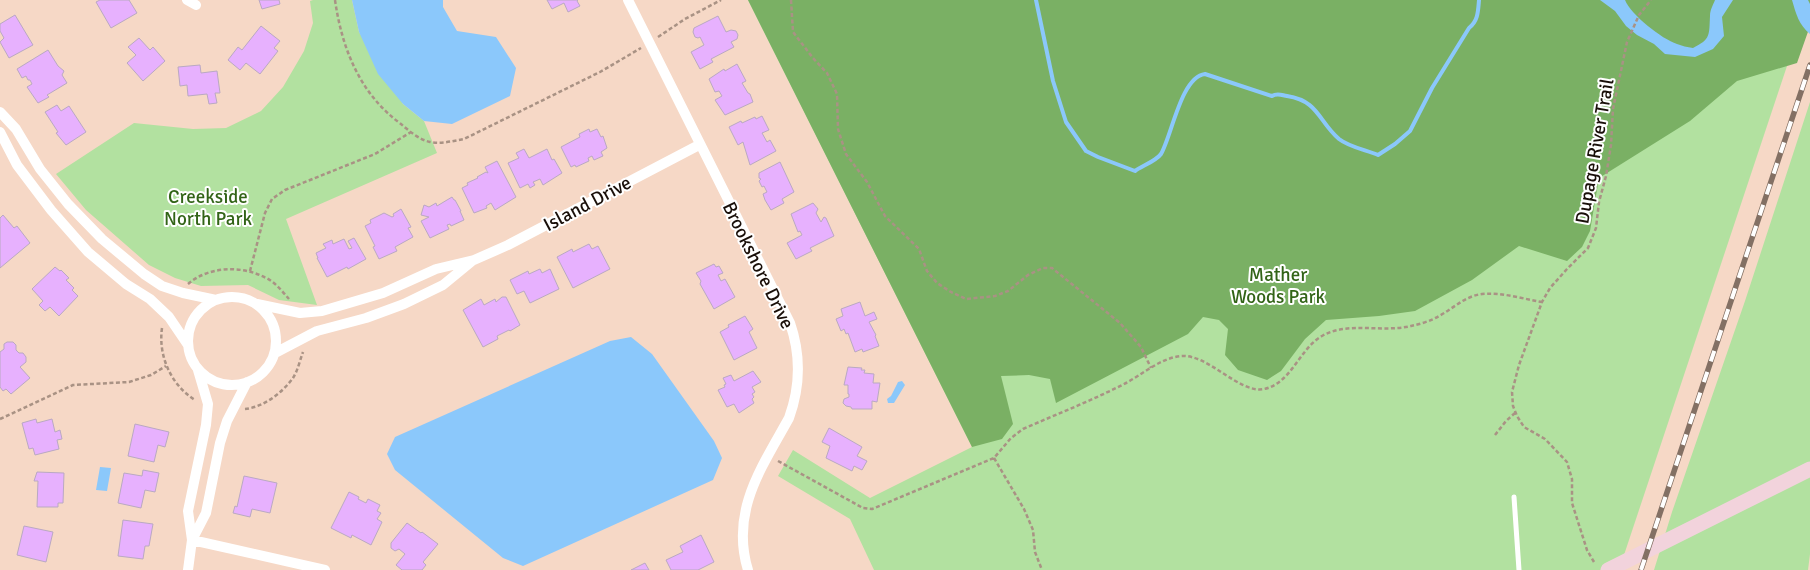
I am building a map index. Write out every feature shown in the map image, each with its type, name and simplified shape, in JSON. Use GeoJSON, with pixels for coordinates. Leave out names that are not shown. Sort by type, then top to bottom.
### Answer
{"type":"FeatureCollection","features":[{"type":"Feature","properties":{"kind":"street","name":"Brookshore Drive"},"geometry":{"type":"LineString","coordinates":[[628,0],[699,145],[790,323],[796,344],[799,375],[793,406],[789,418],[754,481],[747,500],[743,540],[748,570]]}},
{"type":"Feature","properties":{"kind":"street"},"geometry":{"type":"LineString","coordinates":[[0,112],[16,129],[40,168],[68,204],[102,239],[144,274],[162,286],[183,293],[216,300]]}},
{"type":"Feature","properties":{"kind":"street"},"geometry":{"type":"LineString","coordinates":[[0,132],[17,165],[51,210],[88,252],[126,284],[150,300],[169,318],[188,344]]}},
{"type":"Feature","properties":{"kind":"street","name":"Island Drive"},"geometry":{"type":"LineString","coordinates":[[256,304],[300,313],[322,311],[384,293],[436,269],[474,260],[508,245],[699,145]]}},
{"type":"Feature","properties":{"kind":"street","name":"Island Drive"},"geometry":{"type":"LineString","coordinates":[[275,353],[317,332],[366,318],[412,300],[443,285],[474,260]]}},
{"type":"Feature","properties":{"kind":"street"},"geometry":{"type":"LineString","coordinates":[[230,297],[244,298],[256,304],[267,313],[274,325],[275,353],[269,366],[259,376],[247,382],[234,385],[220,383],[208,378],[198,369],[191,358],[188,344],[189,330],[195,318],[204,307],[216,300],[230,297]]}},
{"type":"Feature","properties":{"kind":"street"},"geometry":{"type":"LineString","coordinates":[[188,570],[192,540],[188,511],[206,425],[208,404],[198,369]]}},
{"type":"Feature","properties":{"kind":"street"},"geometry":{"type":"LineString","coordinates":[[192,540],[206,513],[220,443],[227,421],[247,382]]}},
{"type":"Feature","properties":{"kind":"street"},"geometry":{"type":"LineString","coordinates":[[1608,570],[1810,469]]}},
{"type":"Feature","properties":{"kind":"street"},"geometry":{"type":"LineString","coordinates":[[192,540],[325,570]]}},
{"type":"Feature","properties":{"kind":"lane"},"geometry":{"type":"LineString","coordinates":[[1514,497],[1519,570]]}},
{"type":"Feature","properties":{"kind":"path"},"geometry":{"type":"LineString","coordinates":[[335,0],[344,46],[365,87],[387,114],[410,132],[429,142],[464,139],[600,72],[650,43],[685,19],[721,0]]}},
{"type":"Feature","properties":{"kind":"path"},"geometry":{"type":"LineString","coordinates":[[791,0],[793,32],[827,73],[837,94],[838,129],[846,154],[867,182],[885,216],[918,250],[927,271],[937,283],[966,299],[995,296],[1008,291],[1028,275],[1043,268],[1052,268],[1120,323],[1141,347],[1151,368]]}},
{"type":"Feature","properties":{"kind":"path","name":"Dupage River Trail"},"geometry":{"type":"LineString","coordinates":[[1515,413],[1512,392],[1519,365],[1542,302],[1550,288],[1566,269],[1588,248],[1596,228],[1599,202],[1610,152],[1613,110],[1628,42],[1639,15],[1651,0]]}},
{"type":"Feature","properties":{"kind":"path"},"geometry":{"type":"LineString","coordinates":[[250,271],[265,214],[272,199],[285,190],[375,154],[410,132]]}},
{"type":"Feature","properties":{"kind":"path"},"geometry":{"type":"LineString","coordinates":[[185,286],[193,279],[208,272],[226,268],[250,271],[267,278],[292,302]]}},
{"type":"Feature","properties":{"kind":"path"},"geometry":{"type":"LineString","coordinates":[[774,459],[863,508],[872,509],[994,458],[1011,438],[1023,429],[1125,384],[1151,368],[1181,356],[1194,358],[1250,388],[1264,389],[1279,382],[1320,337],[1334,330],[1409,327],[1439,316],[1473,296],[1483,294],[1502,294],[1542,302]]}},
{"type":"Feature","properties":{"kind":"path"},"geometry":{"type":"LineString","coordinates":[[162,322],[162,347],[166,366],[174,381],[185,394],[197,402]]}},
{"type":"Feature","properties":{"kind":"path"},"geometry":{"type":"LineString","coordinates":[[238,409],[254,408],[268,401],[280,391],[294,377],[304,348]]}},
{"type":"Feature","properties":{"kind":"path"},"geometry":{"type":"LineString","coordinates":[[0,419],[52,393],[73,385],[129,382],[151,375],[166,366]]}},
{"type":"Feature","properties":{"kind":"path"},"geometry":{"type":"LineString","coordinates":[[1495,435],[1515,413],[1524,427],[1545,439],[1567,462],[1572,479],[1572,503],[1587,550],[1594,562]]}},
{"type":"Feature","properties":{"kind":"path"},"geometry":{"type":"LineString","coordinates":[[994,458],[1024,509],[1033,530],[1035,552],[1042,570]]}},
{"type":"Feature","properties":{"kind":"green space","name":"Creekside North Park"},"geometry":{"type":"Polygon","coordinates":[[[352,0],[359,32],[403,104],[424,121],[437,153],[286,219],[317,305],[279,300],[248,285],[201,286],[175,278],[149,265],[86,210],[56,174],[134,123],[193,129],[226,128],[261,111],[283,87],[304,51],[313,23],[310,1],[352,0]]]}},
{"type":"Feature","properties":{"kind":"green space","name":"Mather Woods Park"},"geometry":{"type":"Polygon","coordinates":[[[748,0],[1809,0],[1619,570],[874,570],[850,519],[778,476],[793,450],[870,498],[972,447],[748,0]]]}},
{"type":"Feature","properties":{"kind":"green space"},"geometry":{"type":"Polygon","coordinates":[[[748,0],[1810,0],[1810,26],[1797,63],[1737,81],[1690,121],[1599,178],[1590,231],[1582,247],[1567,261],[1519,246],[1472,280],[1415,311],[1326,320],[1305,339],[1281,371],[1267,380],[1238,370],[1225,355],[1228,329],[1219,320],[1203,317],[1188,334],[1056,403],[1050,379],[1029,375],[1001,376],[1013,424],[1002,439],[972,447],[748,0]]]}},
{"type":"Feature","properties":{"kind":"green space"},"geometry":{"type":"Polygon","coordinates":[[[1810,102],[1810,554],[1808,570],[1654,570],[1672,512],[1745,301],[1810,102]]]}},
{"type":"Feature","properties":{"kind":"water"},"geometry":{"type":"Polygon","coordinates":[[[352,0],[443,0],[443,7],[457,31],[496,37],[516,68],[510,96],[452,124],[424,121],[403,104],[378,74],[359,32],[352,0]]]}},
{"type":"Feature","properties":{"kind":"water"},"geometry":{"type":"Polygon","coordinates":[[[1600,0],[1625,0],[1640,19],[1656,32],[1671,41],[1693,48],[1703,42],[1708,36],[1710,12],[1715,0],[1733,0],[1722,17],[1724,36],[1713,49],[1695,57],[1665,54],[1654,44],[1637,35],[1626,26],[1615,11],[1600,0]]]}},
{"type":"Feature","properties":{"kind":"water"},"geometry":{"type":"Polygon","coordinates":[[[1792,0],[1808,0],[1810,4],[1810,34],[1801,23],[1792,0]]]}},
{"type":"Feature","properties":{"kind":"water"},"geometry":{"type":"Polygon","coordinates":[[[631,337],[652,354],[714,441],[722,458],[713,480],[523,566],[503,558],[395,470],[387,454],[395,437],[610,341],[631,337]]]}},
{"type":"Feature","properties":{"kind":"water"},"geometry":{"type":"Polygon","coordinates":[[[902,381],[905,385],[894,403],[888,403],[887,399],[891,396],[898,382],[902,381]]]}},
{"type":"Feature","properties":{"kind":"water"},"geometry":{"type":"Polygon","coordinates":[[[100,467],[111,468],[107,491],[96,490],[100,467]]]}},
{"type":"Feature","properties":{"kind":"building"},"geometry":{"type":"Polygon","coordinates":[[[100,0],[129,0],[137,13],[111,28],[96,2],[100,0]]]}},
{"type":"Feature","properties":{"kind":"building"},"geometry":{"type":"Polygon","coordinates":[[[259,0],[279,0],[280,4],[262,9],[259,0]]]}},
{"type":"Feature","properties":{"kind":"building"},"geometry":{"type":"Polygon","coordinates":[[[547,0],[578,0],[580,6],[568,12],[564,3],[552,9],[547,0]]]}},
{"type":"Feature","properties":{"kind":"building"},"geometry":{"type":"Polygon","coordinates":[[[15,15],[33,45],[9,58],[0,42],[4,38],[0,31],[0,24],[15,15]]]}},
{"type":"Feature","properties":{"kind":"building"},"geometry":{"type":"Polygon","coordinates":[[[718,16],[726,32],[736,31],[737,39],[731,42],[734,47],[711,59],[713,62],[700,69],[691,52],[704,45],[700,37],[695,37],[694,28],[718,16]]]}},
{"type":"Feature","properties":{"kind":"building"},"geometry":{"type":"Polygon","coordinates":[[[261,26],[280,41],[274,48],[278,51],[260,74],[246,63],[240,70],[228,60],[238,47],[242,50],[261,26]]]}},
{"type":"Feature","properties":{"kind":"building"},"geometry":{"type":"Polygon","coordinates":[[[139,38],[150,50],[153,47],[165,61],[143,81],[127,63],[136,55],[128,47],[139,38]]]}},
{"type":"Feature","properties":{"kind":"building"},"geometry":{"type":"Polygon","coordinates":[[[48,50],[58,66],[64,71],[62,75],[67,83],[38,103],[27,87],[32,84],[30,80],[26,76],[22,78],[17,69],[48,50]]]}},
{"type":"Feature","properties":{"kind":"building"},"geometry":{"type":"Polygon","coordinates":[[[737,64],[746,81],[742,83],[753,102],[725,115],[715,100],[722,96],[719,91],[715,92],[709,79],[724,69],[725,71],[737,64]]]}},
{"type":"Feature","properties":{"kind":"building"},"geometry":{"type":"Polygon","coordinates":[[[200,65],[201,73],[217,71],[220,93],[215,93],[217,103],[209,104],[207,94],[188,96],[187,85],[180,86],[178,67],[200,65]]]}},
{"type":"Feature","properties":{"kind":"building"},"geometry":{"type":"Polygon","coordinates":[[[57,105],[61,111],[69,106],[86,132],[66,145],[56,133],[58,132],[45,112],[57,105]]]}},
{"type":"Feature","properties":{"kind":"building"},"geometry":{"type":"Polygon","coordinates":[[[762,116],[769,130],[762,133],[767,142],[770,140],[776,151],[750,165],[743,142],[738,145],[729,127],[741,121],[742,123],[762,116]]]}},
{"type":"Feature","properties":{"kind":"building"},"geometry":{"type":"Polygon","coordinates":[[[589,129],[590,132],[597,129],[601,137],[603,136],[607,148],[601,152],[603,156],[594,160],[592,156],[588,158],[589,161],[576,167],[575,165],[571,167],[561,147],[580,137],[579,134],[589,129]]]}},
{"type":"Feature","properties":{"kind":"building"},"geometry":{"type":"Polygon","coordinates":[[[524,149],[529,158],[547,149],[552,160],[554,159],[562,173],[543,185],[540,179],[533,182],[535,185],[530,188],[528,184],[520,188],[508,163],[519,158],[516,153],[524,149]]]}},
{"type":"Feature","properties":{"kind":"building"},"geometry":{"type":"Polygon","coordinates":[[[497,161],[516,197],[495,210],[491,203],[486,206],[487,208],[474,213],[462,188],[477,177],[486,172],[488,173],[485,167],[497,161]]]}},
{"type":"Feature","properties":{"kind":"building"},"geometry":{"type":"Polygon","coordinates":[[[780,162],[794,192],[782,199],[784,203],[771,210],[763,194],[767,192],[759,181],[761,179],[759,178],[759,173],[780,162]]]}},
{"type":"Feature","properties":{"kind":"building"},"geometry":{"type":"Polygon","coordinates":[[[452,197],[461,211],[464,220],[451,226],[450,224],[447,225],[449,229],[430,238],[421,221],[429,217],[421,215],[424,205],[429,207],[436,203],[437,206],[452,197]]]}},
{"type":"Feature","properties":{"kind":"building"},"geometry":{"type":"Polygon","coordinates":[[[813,203],[818,209],[816,213],[821,222],[824,217],[826,218],[834,236],[810,248],[812,251],[796,259],[787,243],[802,235],[800,231],[798,232],[791,214],[813,203]]]}},
{"type":"Feature","properties":{"kind":"building"},"geometry":{"type":"Polygon","coordinates":[[[401,209],[411,227],[408,228],[413,237],[395,247],[397,251],[379,259],[365,226],[371,223],[370,220],[384,213],[392,217],[394,216],[393,214],[401,209]]]}},
{"type":"Feature","properties":{"kind":"building"},"geometry":{"type":"Polygon","coordinates":[[[3,215],[14,228],[17,226],[30,243],[0,268],[0,218],[3,215]]]}},
{"type":"Feature","properties":{"kind":"building"},"geometry":{"type":"Polygon","coordinates":[[[354,238],[366,259],[348,269],[347,267],[327,277],[316,253],[326,248],[323,244],[332,240],[333,244],[344,239],[349,249],[352,248],[348,241],[354,238]]]}},
{"type":"Feature","properties":{"kind":"building"},"geometry":{"type":"Polygon","coordinates":[[[589,244],[592,249],[598,246],[610,269],[573,288],[557,257],[572,249],[573,252],[589,244]]]}},
{"type":"Feature","properties":{"kind":"building"},"geometry":{"type":"Polygon","coordinates":[[[714,264],[716,267],[719,266],[723,273],[718,275],[721,281],[725,279],[735,297],[714,309],[696,273],[714,264]]]}},
{"type":"Feature","properties":{"kind":"building"},"geometry":{"type":"Polygon","coordinates":[[[55,267],[69,278],[66,280],[74,288],[72,290],[78,296],[59,316],[50,307],[45,311],[39,305],[43,301],[32,289],[55,267]]]}},
{"type":"Feature","properties":{"kind":"building"},"geometry":{"type":"Polygon","coordinates":[[[540,269],[542,273],[550,269],[559,289],[530,303],[524,291],[517,294],[510,280],[528,271],[529,274],[540,269]]]}},
{"type":"Feature","properties":{"kind":"building"},"geometry":{"type":"Polygon","coordinates":[[[502,297],[506,297],[520,325],[497,336],[498,339],[483,347],[463,310],[481,299],[484,305],[495,299],[496,302],[502,297]]]}},
{"type":"Feature","properties":{"kind":"building"},"geometry":{"type":"Polygon","coordinates":[[[860,302],[865,316],[874,312],[877,319],[869,322],[879,346],[863,352],[862,349],[855,352],[848,333],[846,334],[844,329],[841,331],[836,319],[843,316],[841,309],[860,302]]]}},
{"type":"Feature","properties":{"kind":"building"},"geometry":{"type":"Polygon","coordinates":[[[745,316],[753,329],[749,332],[757,348],[734,360],[720,332],[729,327],[728,325],[745,316]]]}},
{"type":"Feature","properties":{"kind":"building"},"geometry":{"type":"Polygon","coordinates":[[[13,342],[16,345],[16,350],[19,353],[23,353],[26,357],[26,362],[20,367],[30,378],[11,394],[6,389],[3,391],[0,387],[0,352],[4,349],[4,344],[13,342]]]}},
{"type":"Feature","properties":{"kind":"building"},"geometry":{"type":"Polygon","coordinates":[[[848,367],[862,368],[861,370],[865,370],[864,373],[874,374],[873,383],[880,383],[877,402],[872,401],[872,409],[852,409],[843,403],[844,399],[849,397],[848,385],[844,385],[848,367]]]}},
{"type":"Feature","properties":{"kind":"building"},"geometry":{"type":"Polygon","coordinates":[[[753,371],[761,382],[752,387],[755,392],[752,394],[754,403],[739,413],[734,404],[727,407],[718,390],[725,387],[724,385],[726,384],[723,378],[731,375],[734,381],[753,371]]]}},
{"type":"Feature","properties":{"kind":"building"},"geometry":{"type":"Polygon","coordinates":[[[36,419],[37,423],[52,419],[55,432],[60,430],[62,439],[57,440],[59,449],[35,455],[33,448],[29,449],[22,423],[36,419]]]}},
{"type":"Feature","properties":{"kind":"building"},"geometry":{"type":"Polygon","coordinates":[[[135,424],[169,432],[165,447],[158,445],[154,462],[128,456],[135,424]]]}},
{"type":"Feature","properties":{"kind":"building"},"geometry":{"type":"Polygon","coordinates":[[[829,428],[862,447],[857,456],[867,461],[862,470],[854,466],[852,471],[826,458],[830,446],[822,442],[829,428]]]}},
{"type":"Feature","properties":{"kind":"building"},"geometry":{"type":"Polygon","coordinates":[[[143,470],[159,473],[155,492],[145,490],[141,508],[118,503],[124,473],[142,476],[143,470]]]}},
{"type":"Feature","properties":{"kind":"building"},"geometry":{"type":"Polygon","coordinates":[[[37,472],[64,473],[63,503],[58,503],[58,507],[37,507],[38,481],[34,481],[37,472]]]}},
{"type":"Feature","properties":{"kind":"building"},"geometry":{"type":"Polygon","coordinates":[[[244,476],[277,483],[270,513],[252,509],[250,517],[233,513],[235,506],[237,507],[244,476]]]}},
{"type":"Feature","properties":{"kind":"building"},"geometry":{"type":"Polygon","coordinates":[[[349,492],[366,503],[368,499],[380,505],[377,511],[381,513],[377,519],[382,522],[371,545],[352,535],[351,538],[331,528],[349,492]]]}},
{"type":"Feature","properties":{"kind":"building"},"geometry":{"type":"Polygon","coordinates":[[[123,520],[153,524],[149,546],[145,546],[143,559],[118,556],[123,520]]]}},
{"type":"Feature","properties":{"kind":"building"},"geometry":{"type":"Polygon","coordinates":[[[407,523],[438,544],[423,562],[426,565],[422,570],[402,570],[396,565],[405,554],[399,549],[395,551],[391,548],[391,543],[407,523]]]}},
{"type":"Feature","properties":{"kind":"building"},"geometry":{"type":"Polygon","coordinates":[[[24,526],[53,532],[46,562],[17,555],[24,526]]]}},
{"type":"Feature","properties":{"kind":"building"},"geometry":{"type":"Polygon","coordinates":[[[701,535],[714,562],[698,570],[671,570],[666,560],[683,552],[680,546],[701,535]]]}},
{"type":"Feature","properties":{"kind":"building"},"geometry":{"type":"Polygon","coordinates":[[[645,563],[649,570],[631,570],[645,563]]]}},
{"type":"Feature","properties":{"kind":"waterway"},"geometry":{"type":"LineString","coordinates":[[1036,0],[1053,81],[1066,122],[1086,151],[1135,171],[1159,157],[1183,96],[1190,85],[1197,78],[1205,74],[1272,96],[1281,95],[1306,102],[1343,142],[1378,155],[1410,131],[1432,88],[1476,19],[1479,0]]}},
{"type":"Feature","properties":{"kind":"railway"},"geometry":{"type":"LineString","coordinates":[[1641,570],[1810,65]]}}]}
